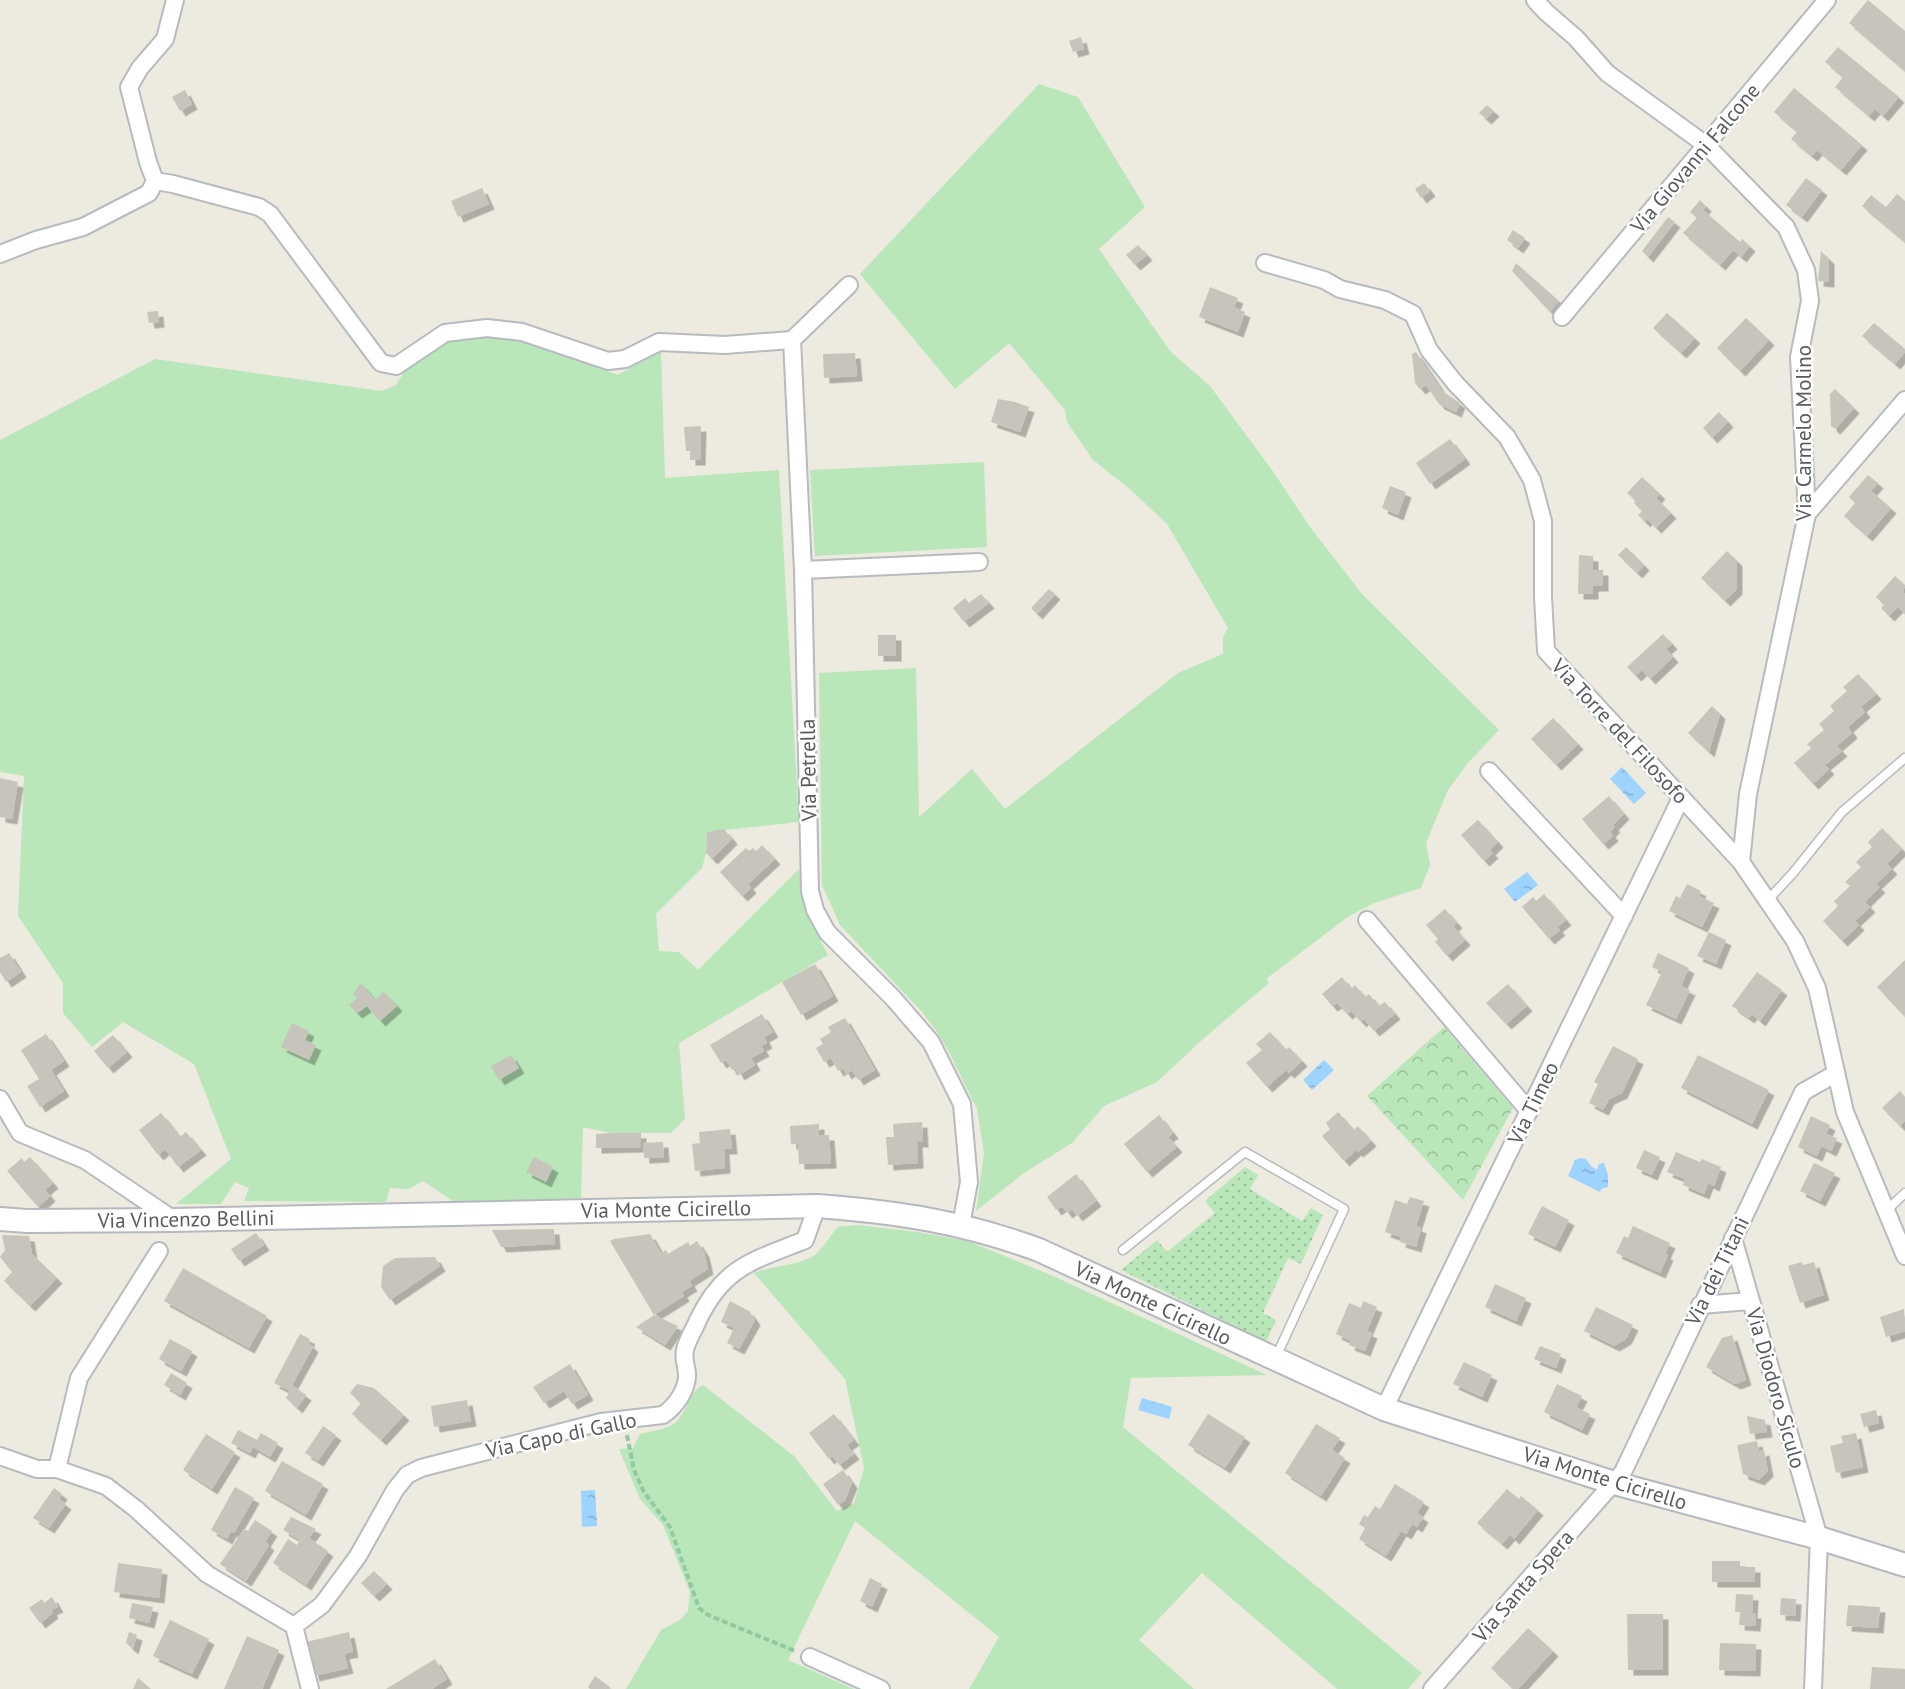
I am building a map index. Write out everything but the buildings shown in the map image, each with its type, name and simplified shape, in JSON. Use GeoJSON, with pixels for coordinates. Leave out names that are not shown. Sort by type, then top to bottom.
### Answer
{"type":"FeatureCollection","features":[{"type":"Feature","properties":{"kind":"street"},"geometry":{"type":"LineString","coordinates":[[0,254],[36,240],[83,227],[149,193],[155,181],[129,87],[140,68],[165,39],[175,0]]}},
{"type":"Feature","properties":{"kind":"street","name":"Via Carmelo Molino"},"geometry":{"type":"LineString","coordinates":[[1535,0],[1576,38],[1607,73],[1706,145],[1786,226],[1806,270],[1810,301],[1799,357],[1807,514],[1748,794],[1741,862]]}},
{"type":"Feature","properties":{"kind":"street","name":"Via Giovanni Falcone"},"geometry":{"type":"LineString","coordinates":[[1562,317],[1827,0]]}},
{"type":"Feature","properties":{"kind":"street"},"geometry":{"type":"LineString","coordinates":[[155,181],[259,207],[270,214],[381,363],[396,366],[445,333],[487,328],[522,332],[608,361],[625,359],[659,342],[725,345],[792,340],[849,285]]}},
{"type":"Feature","properties":{"kind":"street","name":"Via Torre del Filosofo"},"geometry":{"type":"LineString","coordinates":[[1265,263],[1324,280],[1340,289],[1385,300],[1413,314],[1429,350],[1455,383],[1507,437],[1532,480],[1543,520],[1546,651],[1741,862],[1795,942],[1817,988],[1845,1112],[1905,1256]]}},
{"type":"Feature","properties":{"kind":"street","name":"Via Petrella"},"geometry":{"type":"LineString","coordinates":[[792,340],[803,570],[810,891],[815,910],[827,932],[893,998],[931,1042],[962,1104],[969,1182],[961,1225]]}},
{"type":"Feature","properties":{"kind":"street"},"geometry":{"type":"LineString","coordinates":[[1807,514],[1905,400]]}},
{"type":"Feature","properties":{"kind":"street"},"geometry":{"type":"LineString","coordinates":[[803,570],[979,562]]}},
{"type":"Feature","properties":{"kind":"street"},"geometry":{"type":"LineString","coordinates":[[1489,771],[1624,916]]}},
{"type":"Feature","properties":{"kind":"street","name":"Via Timeo"},"geometry":{"type":"LineString","coordinates":[[1384,1409],[1681,798]]}},
{"type":"Feature","properties":{"kind":"street"},"geometry":{"type":"LineString","coordinates":[[1367,920],[1529,1111]]}},
{"type":"Feature","properties":{"kind":"street","name":"Via dei Titani"},"geometry":{"type":"LineString","coordinates":[[1614,1483],[1623,1472],[1700,1305],[1803,1092],[1835,1074]]}},
{"type":"Feature","properties":{"kind":"street"},"geometry":{"type":"LineString","coordinates":[[0,1099],[20,1133],[85,1160],[174,1220]]}},
{"type":"Feature","properties":{"kind":"street","name":"Via Monte Cicirello"},"geometry":{"type":"LineString","coordinates":[[372,1215],[817,1206],[908,1215],[961,1225],[1039,1250],[1384,1409],[1614,1483],[1819,1538],[1905,1565]]}},
{"type":"Feature","properties":{"kind":"street","name":"Via Capo di Gallo"},"geometry":{"type":"LineString","coordinates":[[294,1626],[322,1605],[358,1556],[395,1490],[407,1475],[421,1468],[601,1422],[663,1415],[672,1409],[678,1402],[687,1376],[684,1351],[706,1304],[723,1281],[748,1262],[805,1240],[817,1206]]}},
{"type":"Feature","properties":{"kind":"street","name":"Via Vincenzo Bellini"},"geometry":{"type":"LineString","coordinates":[[0,1219],[27,1221],[174,1220],[372,1215]]}},
{"type":"Feature","properties":{"kind":"street","name":"Via Diodoro Siculo"},"geometry":{"type":"LineString","coordinates":[[1733,1238],[1819,1538],[1813,1689]]}},
{"type":"Feature","properties":{"kind":"street"},"geometry":{"type":"LineString","coordinates":[[57,1469],[79,1378],[159,1251]]}},
{"type":"Feature","properties":{"kind":"street"},"geometry":{"type":"LineString","coordinates":[[1700,1305],[1751,1301]]}},
{"type":"Feature","properties":{"kind":"street"},"geometry":{"type":"LineString","coordinates":[[0,1456],[37,1469],[57,1469],[106,1486],[136,1509],[207,1574],[294,1626],[302,1665],[310,1689]]}},
{"type":"Feature","properties":{"kind":"street","name":"Via Santa Spera"},"geometry":{"type":"LineString","coordinates":[[1432,1689],[1614,1483]]}},
{"type":"Feature","properties":{"kind":"street"},"geometry":{"type":"LineString","coordinates":[[810,1657],[881,1689]]}},
{"type":"Feature","properties":{"kind":"lane"},"geometry":{"type":"LineString","coordinates":[[1767,901],[1793,873],[1842,812],[1905,758]]}},
{"type":"Feature","properties":{"kind":"lane"},"geometry":{"type":"LineString","coordinates":[[1123,1250],[1245,1152],[1344,1209],[1275,1360]]}},
{"type":"Feature","properties":{"kind":"lane"},"geometry":{"type":"LineString","coordinates":[[1886,1211],[1905,1193]]}},
{"type":"Feature","properties":{"kind":"path"},"geometry":{"type":"LineString","coordinates":[[626,1419],[628,1448],[634,1470],[644,1492],[670,1527],[699,1608],[708,1615],[810,1657]]}},
{"type":"Feature","properties":{"kind":"green space"},"geometry":{"type":"Polygon","coordinates":[[[1039,84],[1078,97],[1145,207],[1099,249],[1170,351],[1210,386],[1272,470],[1310,527],[1362,594],[1499,730],[1467,764],[1448,790],[1426,843],[1430,865],[1421,888],[1374,903],[1349,916],[1266,979],[1269,983],[1157,1082],[1104,1106],[1072,1143],[1024,1173],[976,1211],[984,1153],[977,1109],[935,1029],[921,1011],[840,925],[822,885],[819,673],[916,668],[919,817],[972,769],[1005,809],[1178,673],[1223,654],[1223,637],[1228,628],[1167,524],[1131,490],[1093,460],[1067,422],[1065,410],[1009,343],[955,389],[860,274],[1039,84]]]}},
{"type":"Feature","properties":{"kind":"green space"},"geometry":{"type":"Polygon","coordinates":[[[487,334],[517,340],[618,375],[661,350],[665,478],[779,470],[799,822],[707,832],[706,853],[702,868],[656,914],[659,951],[679,952],[698,970],[799,869],[804,908],[828,955],[679,1043],[685,1119],[671,1133],[610,1133],[583,1127],[581,1198],[456,1203],[423,1181],[409,1189],[390,1188],[386,1202],[244,1201],[249,1188],[235,1182],[221,1204],[176,1204],[231,1159],[194,1064],[123,1022],[92,1047],[63,1013],[63,983],[18,916],[24,776],[0,772],[0,440],[155,359],[382,391],[396,385],[406,369],[444,340],[487,334]]]}},
{"type":"Feature","properties":{"kind":"green space"},"geometry":{"type":"Polygon","coordinates":[[[984,462],[987,547],[815,556],[810,470],[984,462]]]}},
{"type":"Feature","properties":{"kind":"green space"},"geometry":{"type":"Polygon","coordinates":[[[1444,1027],[1513,1108],[1463,1200],[1367,1096],[1444,1027]]]}},
{"type":"Feature","properties":{"kind":"green space"},"geometry":{"type":"Polygon","coordinates":[[[1245,1167],[1258,1175],[1250,1189],[1302,1221],[1311,1208],[1323,1215],[1301,1264],[1288,1258],[1263,1313],[1276,1320],[1266,1342],[1121,1270],[1157,1240],[1167,1252],[1215,1213],[1205,1201],[1245,1167]]]}},
{"type":"Feature","properties":{"kind":"green space"},"geometry":{"type":"Polygon","coordinates":[[[858,1225],[968,1241],[1053,1276],[1267,1375],[1131,1378],[1123,1427],[1422,1673],[1408,1689],[1337,1689],[1202,1573],[1139,1640],[1194,1689],[969,1689],[999,1637],[855,1521],[788,1660],[854,1689],[626,1689],[661,1630],[680,1620],[688,1611],[690,1592],[663,1525],[640,1499],[619,1449],[633,1448],[640,1434],[661,1429],[676,1422],[691,1397],[703,1385],[794,1456],[837,1511],[854,1503],[864,1468],[845,1379],[754,1273],[806,1260],[820,1250],[838,1227],[858,1225]]]}},
{"type":"Feature","properties":{"kind":"water"},"geometry":{"type":"Polygon","coordinates":[[[1622,767],[1646,793],[1634,804],[1610,779],[1622,767]]]}},
{"type":"Feature","properties":{"kind":"water"},"geometry":{"type":"Polygon","coordinates":[[[1527,872],[1538,885],[1515,902],[1504,889],[1527,872]]]}},
{"type":"Feature","properties":{"kind":"water"},"geometry":{"type":"Polygon","coordinates":[[[1324,1060],[1334,1070],[1312,1090],[1303,1080],[1324,1060]]]}},
{"type":"Feature","properties":{"kind":"water"},"geometry":{"type":"Polygon","coordinates":[[[1586,1159],[1597,1170],[1599,1164],[1604,1163],[1608,1175],[1608,1187],[1601,1189],[1600,1192],[1568,1176],[1575,1160],[1586,1159]]]}},
{"type":"Feature","properties":{"kind":"water"},"geometry":{"type":"Polygon","coordinates":[[[1142,1398],[1172,1407],[1169,1419],[1138,1410],[1142,1398]]]}},
{"type":"Feature","properties":{"kind":"water"},"geometry":{"type":"Polygon","coordinates":[[[595,1490],[597,1526],[582,1527],[581,1491],[595,1490]]]}}]}
